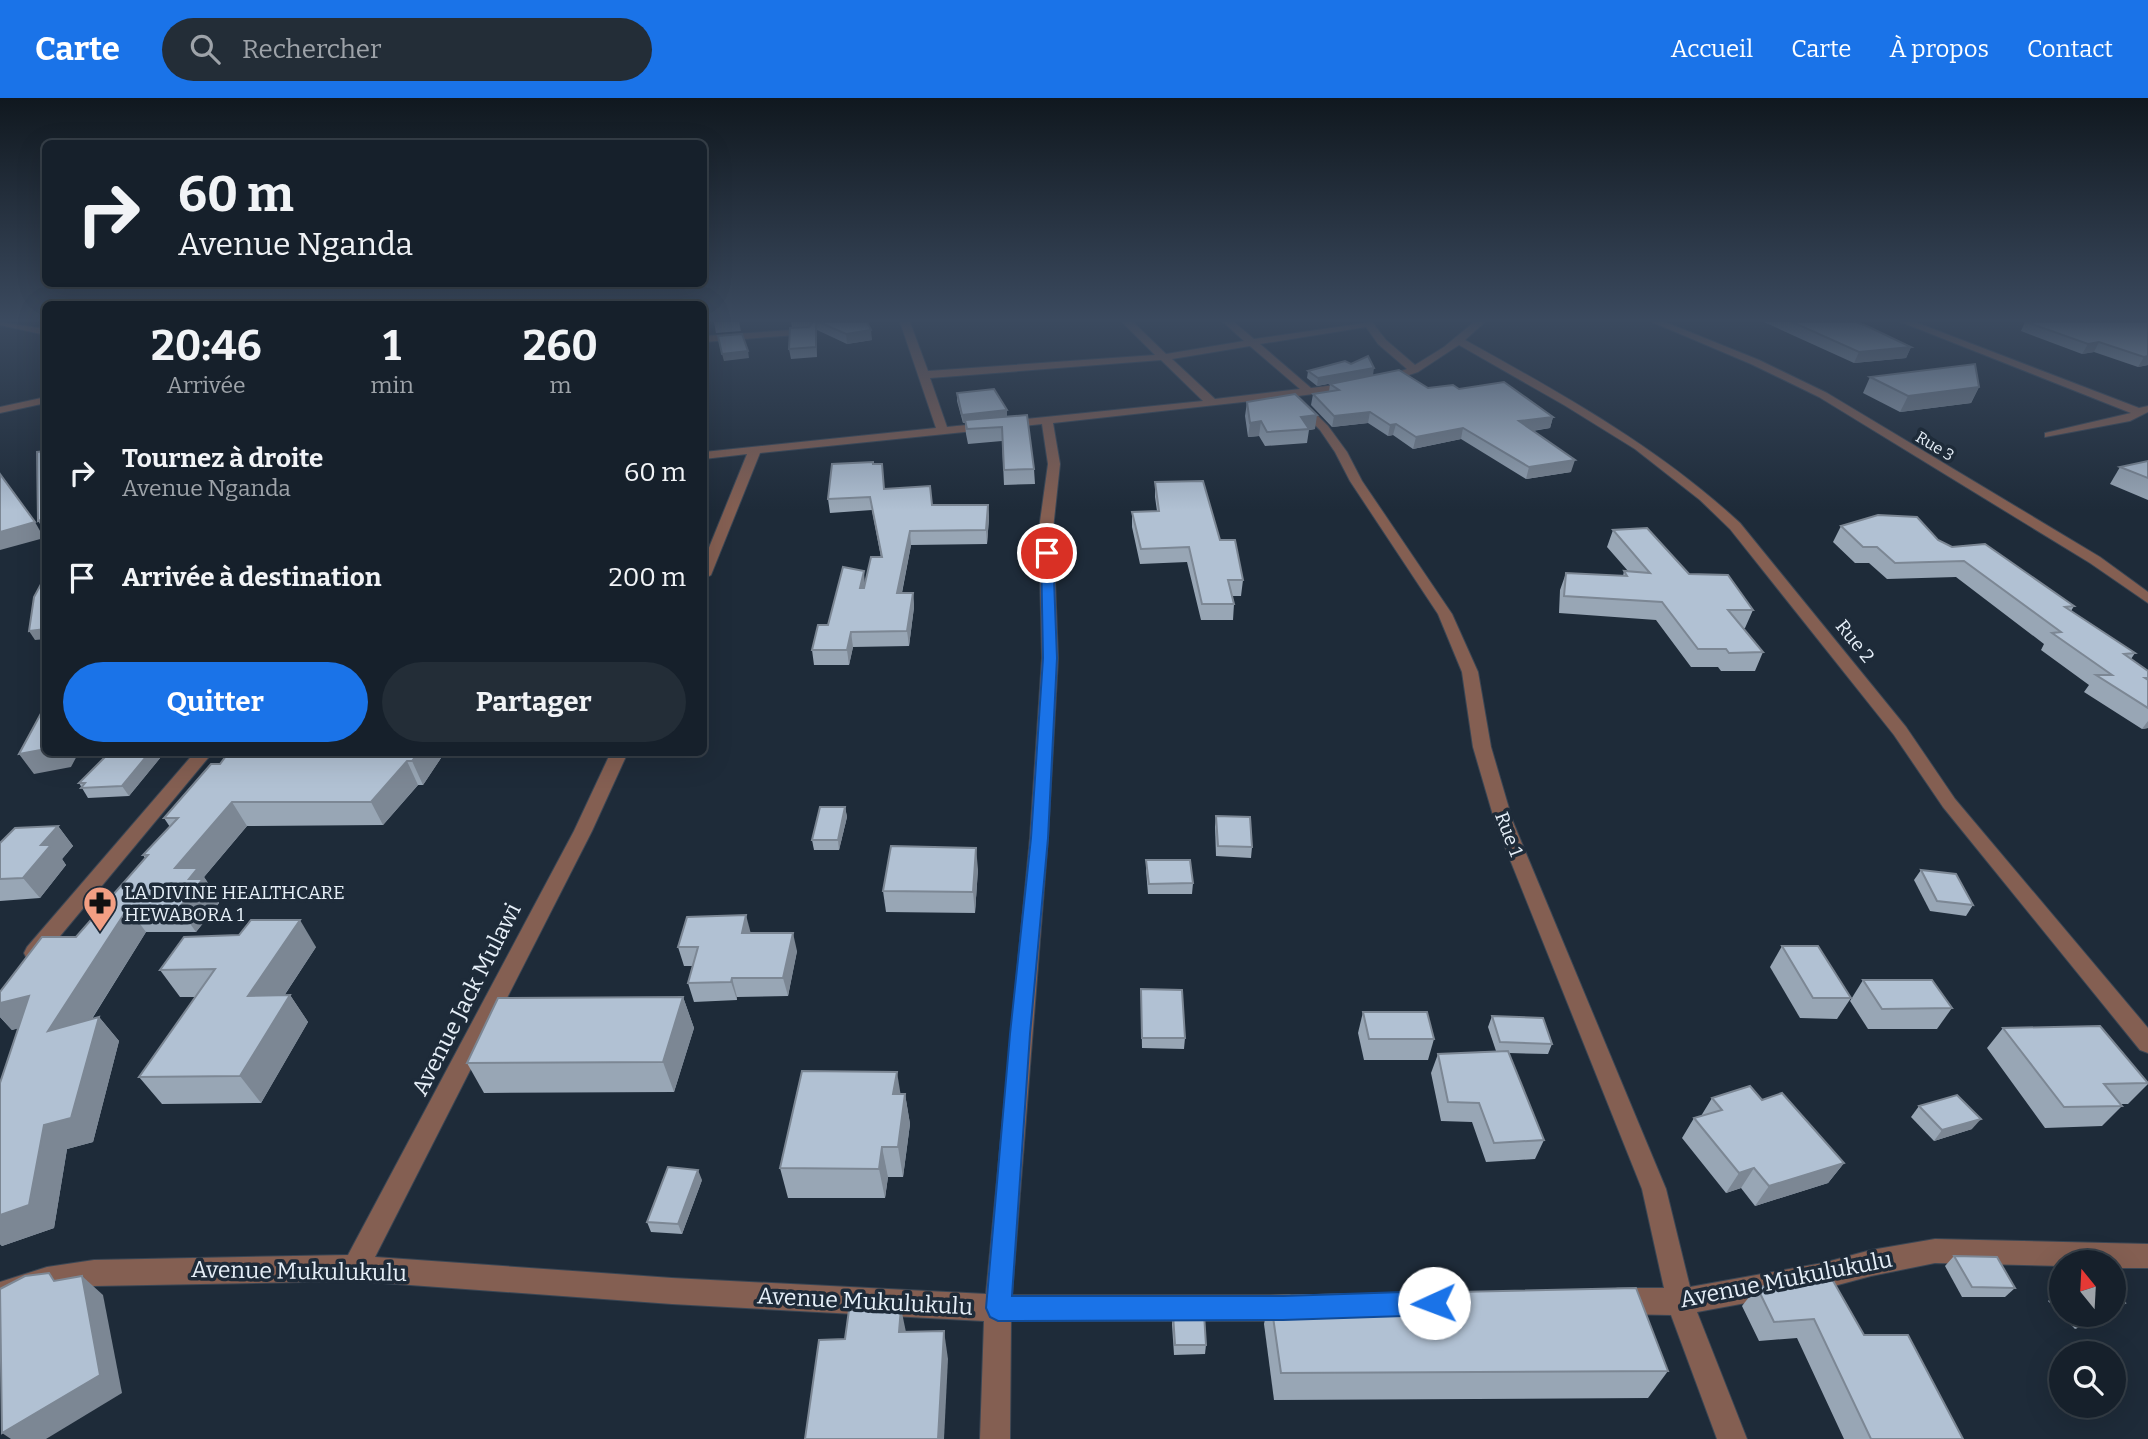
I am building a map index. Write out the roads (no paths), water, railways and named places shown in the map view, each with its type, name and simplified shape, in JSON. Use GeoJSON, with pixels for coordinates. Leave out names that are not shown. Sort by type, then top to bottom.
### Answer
{"type":"FeatureCollection","features":[{"type":"Feature","properties":{"kind":"street"},"geometry":{"type":"LineString","coordinates":[[926,385],[942,428]]}},
{"type":"Feature","properties":{"kind":"street"},"geometry":{"type":"LineString","coordinates":[[1193,385],[1212,403]]}},
{"type":"Feature","properties":{"kind":"street","name":"Rue 1"},"geometry":{"type":"LineString","coordinates":[[1293,385],[1341,452],[1356,481],[1445,614],[1465,660],[1472,683],[1491,784],[1504,822],[1654,1189],[1680,1302],[1732,1439]]}},
{"type":"Feature","properties":{"kind":"street"},"geometry":{"type":"LineString","coordinates":[[707,455],[942,428],[1212,403],[1353,385]]}},
{"type":"Feature","properties":{"kind":"street","name":"Rue 2"},"geometry":{"type":"LineString","coordinates":[[1532,385],[1648,454],[1709,500],[1735,526],[1900,730],[1949,803],[2148,1044]]}},
{"type":"Feature","properties":{"kind":"street","name":"Rue 3"},"geometry":{"type":"LineString","coordinates":[[1802,385],[2084,553],[2148,599]]}},
{"type":"Feature","properties":{"kind":"street"},"geometry":{"type":"LineString","coordinates":[[2075,385],[2143,410]]}},
{"type":"Feature","properties":{"kind":"street"},"geometry":{"type":"LineString","coordinates":[[0,410],[42,401]]}},
{"type":"Feature","properties":{"kind":"street"},"geometry":{"type":"LineString","coordinates":[[2049,435],[2130,418],[2143,410]]}},
{"type":"Feature","properties":{"kind":"street"},"geometry":{"type":"LineString","coordinates":[[995,1439],[998,1308],[1020,1034],[1040,838],[1050,658],[1046,529],[1054,464],[1047,419]]}},
{"type":"Feature","properties":{"kind":"street"},"geometry":{"type":"LineString","coordinates":[[707,568],[755,449]]}},
{"type":"Feature","properties":{"kind":"street"},"geometry":{"type":"LineString","coordinates":[[18,972],[202,756]]}},
{"type":"Feature","properties":{"kind":"street","name":"Avenue Jack Mulawi"},"geometry":{"type":"LineString","coordinates":[[355,1268],[583,831],[618,756]]}},
{"type":"Feature","properties":{"kind":"street","name":"Avenue Mukulukulu"},"geometry":{"type":"LineString","coordinates":[[1588,1300],[1680,1302],[1823,1276],[1871,1262],[1935,1251],[2148,1256]]}},
{"type":"Feature","properties":{"kind":"street","name":"Avenue Mukulukulu"},"geometry":{"type":"LineString","coordinates":[[0,1295],[47,1280],[94,1273],[355,1268],[672,1291],[998,1308],[1310,1307]]}},
{"type":"Feature","properties":{"kind":"place","name":"LA DIVINE HEALTHCARE HEWABORA 1"},"geometry":{"type":"Point","coordinates":[100,933]}}]}
